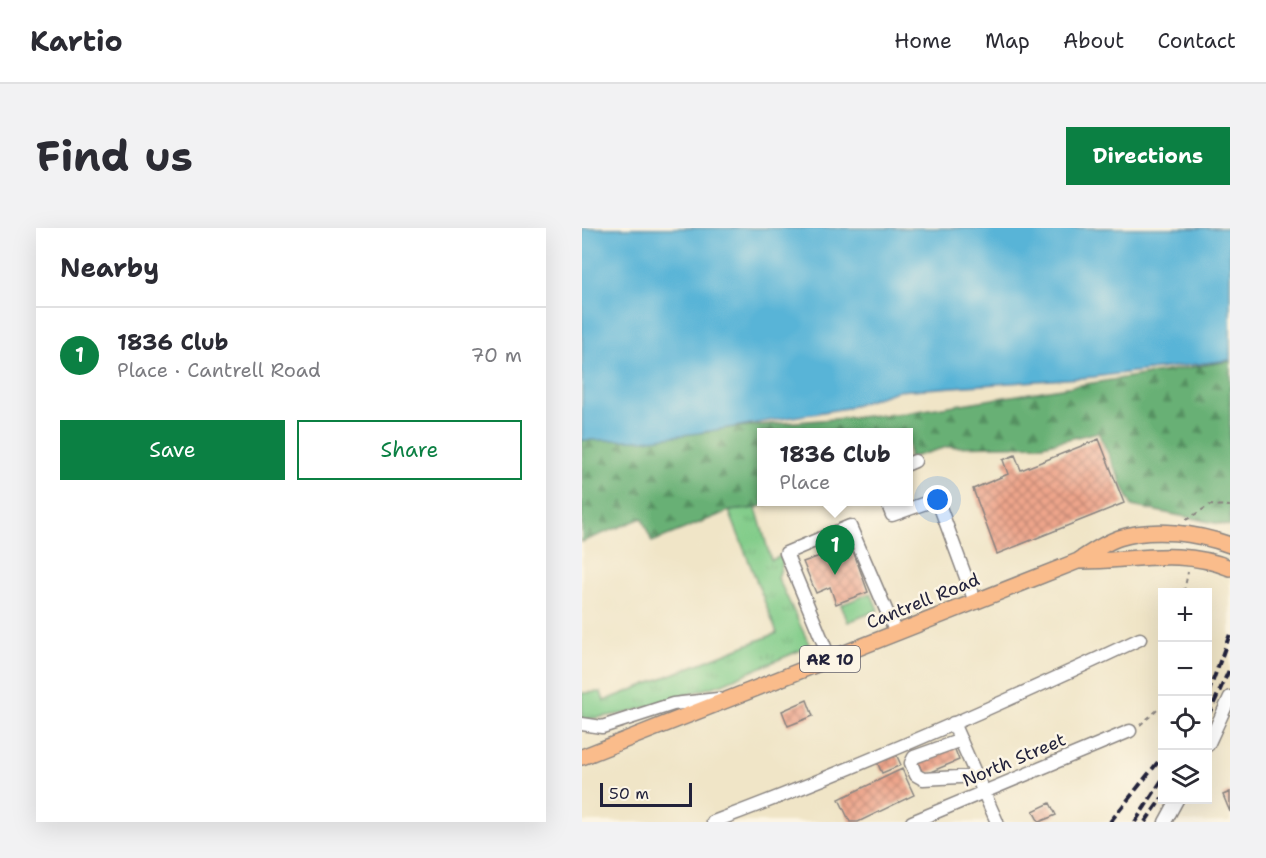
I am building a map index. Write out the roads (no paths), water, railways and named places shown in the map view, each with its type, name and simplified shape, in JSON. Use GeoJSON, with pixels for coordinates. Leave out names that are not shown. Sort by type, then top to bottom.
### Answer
{"type":"FeatureCollection","features":[{"type":"Feature","properties":{"kind":"main road","name":"AR 10"},"geometry":{"type":"LineString","coordinates":[[1078,561],[1104,545],[1135,535],[1188,535],[1227,544]]}},
{"type":"Feature","properties":{"kind":"main road","name":"AR 10"},"geometry":{"type":"LineString","coordinates":[[1078,561],[1172,556],[1227,567]]}},
{"type":"Feature","properties":{"kind":"main road","name":"Cantrell Road"},"geometry":{"type":"LineString","coordinates":[[582,757],[1078,561]]}},
{"type":"Feature","properties":{"kind":"lane"},"geometry":{"type":"LineString","coordinates":[[889,506],[892,515],[937,499],[975,602]]}},
{"type":"Feature","properties":{"kind":"lane"},"geometry":{"type":"LineString","coordinates":[[830,659],[786,553],[850,526],[896,633]]}},
{"type":"Feature","properties":{"kind":"lane"},"geometry":{"type":"LineString","coordinates":[[712,822],[829,778],[1140,639]]}},
{"type":"Feature","properties":{"kind":"lane"},"geometry":{"type":"LineString","coordinates":[[1212,736],[1230,697]]}},
{"type":"Feature","properties":{"kind":"lane"},"geometry":{"type":"LineString","coordinates":[[582,724],[602,727],[673,704],[731,698]]}},
{"type":"Feature","properties":{"kind":"lane"},"geometry":{"type":"LineString","coordinates":[[953,723],[997,822]]}},
{"type":"Feature","properties":{"kind":"lane","name":"North Street"},"geometry":{"type":"LineString","coordinates":[[912,822],[1130,731]]}},
{"type":"Feature","properties":{"kind":"lane"},"geometry":{"type":"LineString","coordinates":[[961,740],[914,757],[911,763],[912,769],[923,779],[977,776]]}},
{"type":"Feature","properties":{"kind":"lane"},"geometry":{"type":"LineString","coordinates":[[1165,822],[1175,804]]}},
{"type":"Feature","properties":{"kind":"water"},"geometry":{"type":"Polygon","coordinates":[[[582,228],[1230,228],[1230,360],[1093,377],[897,391],[847,408],[698,433],[643,440],[582,440],[582,228]]]}},
{"type":"Feature","properties":{"kind":"railway"},"geometry":{"type":"LineString","coordinates":[[1212,683],[1230,634]]}},
{"type":"Feature","properties":{"kind":"railway"},"geometry":{"type":"LineString","coordinates":[[1212,707],[1230,668]]}},
{"type":"Feature","properties":{"kind":"railway"},"geometry":{"type":"LineString","coordinates":[[1110,822],[1158,762]]}},
{"type":"Feature","properties":{"kind":"railway"},"geometry":{"type":"LineString","coordinates":[[1135,822],[1158,786]]}},
{"type":"Feature","properties":{"kind":"railway"},"geometry":{"type":"LineString","coordinates":[[1145,822],[1158,804]]}},
{"type":"Feature","properties":{"kind":"place","name":"1836 Club"},"geometry":{"type":"Point","coordinates":[835,575]}}]}
